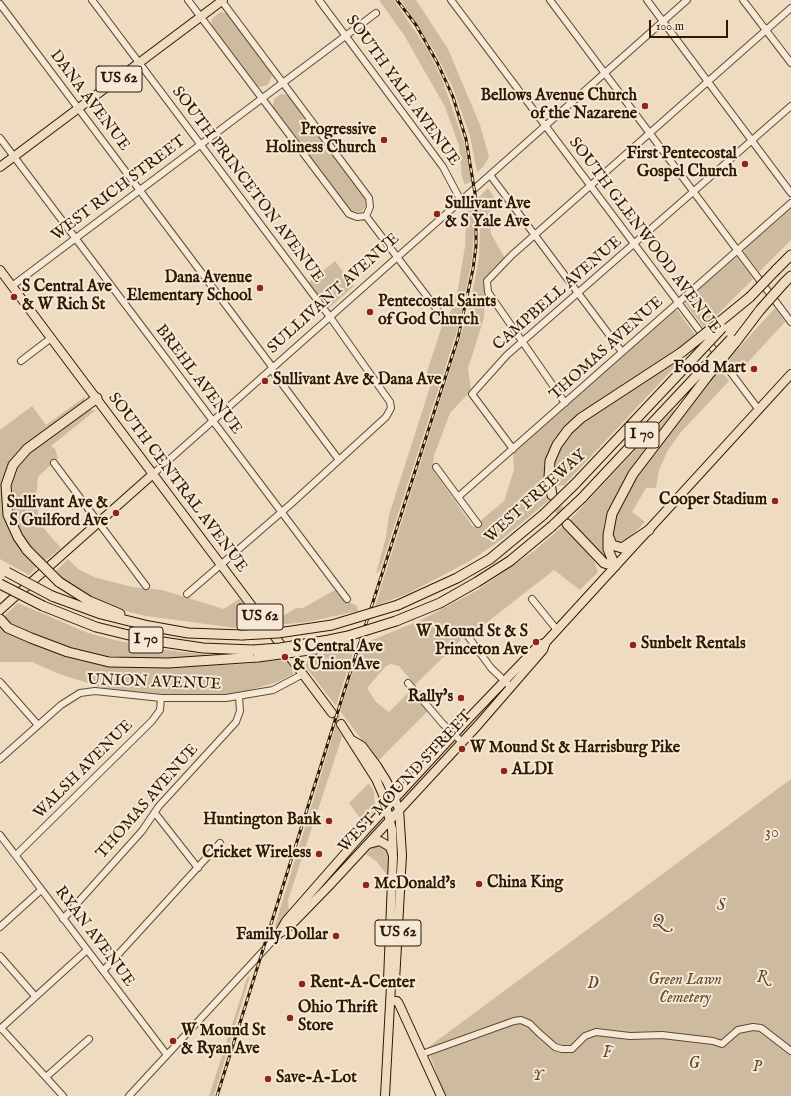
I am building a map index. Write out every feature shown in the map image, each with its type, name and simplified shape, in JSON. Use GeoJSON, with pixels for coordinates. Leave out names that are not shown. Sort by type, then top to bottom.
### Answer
{"type":"FeatureCollection","features":[{"type":"Feature","properties":{"kind":"highway"},"geometry":{"type":"LineString","coordinates":[[552,495],[549,477],[550,461],[557,445],[568,430],[582,418],[720,326],[791,255]]}},
{"type":"Feature","properties":{"kind":"highway","name":"WEST FREEWAY"},"geometry":{"type":"LineString","coordinates":[[0,584],[43,606],[96,627],[148,640],[256,654],[280,648],[329,640],[396,621],[440,603],[477,582],[510,561],[551,528],[704,374],[791,276]]}},
{"type":"Feature","properties":{"kind":"highway","name":"WEST FREEWAY"},"geometry":{"type":"LineString","coordinates":[[3,570],[52,596],[101,614],[149,626],[188,633],[242,635],[278,633],[332,625],[398,605],[457,578],[485,562],[521,535],[575,484],[691,361],[720,326]]}},
{"type":"Feature","properties":{"kind":"highway"},"geometry":{"type":"LineString","coordinates":[[615,566],[608,549],[608,535],[612,514],[633,474],[704,374]]}},
{"type":"Feature","properties":{"kind":"highway"},"geometry":{"type":"LineString","coordinates":[[97,398],[27,449],[13,464],[6,484],[8,515],[18,537],[27,550],[59,582],[103,608],[149,626]]}},
{"type":"Feature","properties":{"kind":"highway"},"geometry":{"type":"LineString","coordinates":[[568,524],[604,563],[615,566]]}},
{"type":"Feature","properties":{"kind":"highway"},"geometry":{"type":"LineString","coordinates":[[608,535],[612,545],[622,548],[649,530]]}},
{"type":"Feature","properties":{"kind":"highway"},"geometry":{"type":"LineString","coordinates":[[0,619],[8,628],[31,638],[68,652],[109,662],[168,663],[256,654]]}},
{"type":"Feature","properties":{"kind":"main road","name":"US 62"},"geometry":{"type":"LineString","coordinates":[[0,167],[222,0]]}},
{"type":"Feature","properties":{"kind":"main road","name":"SOUTH CENTRAL AVENUE"},"geometry":{"type":"LineString","coordinates":[[0,270],[97,398],[220,566],[332,712]]}},
{"type":"Feature","properties":{"kind":"main road","name":"WEST MOUND STREET"},"geometry":{"type":"LineString","coordinates":[[278,935],[286,921],[395,798],[505,680],[538,646],[546,642],[791,374]]}},
{"type":"Feature","properties":{"kind":"main road","name":"SULLIVANT AVENUE"},"geometry":{"type":"LineString","coordinates":[[0,610],[153,474]]}},
{"type":"Feature","properties":{"kind":"main road","name":"WEST MOUND STREET"},"geometry":{"type":"LineString","coordinates":[[278,935],[291,925],[462,742],[543,650],[546,642]]}},
{"type":"Feature","properties":{"kind":"main road","name":"US 62"},"geometry":{"type":"LineString","coordinates":[[341,724],[376,779],[391,819],[393,857],[388,980],[391,986],[391,1001],[385,1096]]}},
{"type":"Feature","properties":{"kind":"main road","name":"US 62"},"geometry":{"type":"LineString","coordinates":[[352,740],[362,746],[373,761],[387,782],[399,809],[402,840],[402,863],[395,981],[391,986]]}},
{"type":"Feature","properties":{"kind":"main road"},"geometry":{"type":"LineString","coordinates":[[368,844],[377,841],[386,843],[391,849],[393,857]]}},
{"type":"Feature","properties":{"kind":"main road"},"geometry":{"type":"LineString","coordinates":[[391,1001],[397,1001],[399,1004],[441,1096]]}},
{"type":"Feature","properties":{"kind":"street"},"geometry":{"type":"LineString","coordinates":[[0,3],[4,0]]}},
{"type":"Feature","properties":{"kind":"street","name":"SOUTH PRINCETON AVENUE"},"geometry":{"type":"LineString","coordinates":[[92,0],[330,317],[390,402],[391,408],[386,417],[338,460]]}},
{"type":"Feature","properties":{"kind":"street"},"geometry":{"type":"LineString","coordinates":[[188,0],[348,214],[356,217],[366,216]]}},
{"type":"Feature","properties":{"kind":"street"},"geometry":{"type":"LineString","coordinates":[[222,0],[369,198],[370,207],[366,216]]}},
{"type":"Feature","properties":{"kind":"street","name":"SOUTH YALE AVENUE"},"geometry":{"type":"LineString","coordinates":[[319,0],[443,167],[461,201]]}},
{"type":"Feature","properties":{"kind":"street","name":"SOUTH GLENWOOD AVENUE"},"geometry":{"type":"LineString","coordinates":[[451,0],[759,410]]}},
{"type":"Feature","properties":{"kind":"street"},"geometry":{"type":"LineString","coordinates":[[550,0],[791,322]]}},
{"type":"Feature","properties":{"kind":"street"},"geometry":{"type":"LineString","coordinates":[[647,0],[791,193]]}},
{"type":"Feature","properties":{"kind":"street","name":"SULLIVANT AVENUE"},"geometry":{"type":"LineString","coordinates":[[153,474],[687,0]]}},
{"type":"Feature","properties":{"kind":"street"},"geometry":{"type":"LineString","coordinates":[[743,0],[791,63]]}},
{"type":"Feature","properties":{"kind":"street","name":"DANA AVENUE"},"geometry":{"type":"LineString","coordinates":[[0,3],[338,460]]}},
{"type":"Feature","properties":{"kind":"street"},"geometry":{"type":"LineString","coordinates":[[565,403],[488,292],[486,285],[492,275],[535,235],[791,8]]}},
{"type":"Feature","properties":{"kind":"street","name":"WEST RICH STREET"},"geometry":{"type":"LineString","coordinates":[[12,286],[376,13]]}},
{"type":"Feature","properties":{"kind":"street","name":"CAMPBELL AVENUE"},"geometry":{"type":"LineString","coordinates":[[513,449],[472,394],[508,355],[791,106]]}},
{"type":"Feature","properties":{"kind":"street","name":"BREHL AVENUE"},"geometry":{"type":"LineString","coordinates":[[0,138],[347,599]]}},
{"type":"Feature","properties":{"kind":"street"},"geometry":{"type":"LineString","coordinates":[[490,175],[622,352]]}},
{"type":"Feature","properties":{"kind":"street","name":"THOMAS AVENUE"},"geometry":{"type":"LineString","coordinates":[[458,497],[791,203]]}},
{"type":"Feature","properties":{"kind":"street"},"geometry":{"type":"LineString","coordinates":[[366,216],[445,320]]}},
{"type":"Feature","properties":{"kind":"street"},"geometry":{"type":"LineString","coordinates":[[21,361],[51,338]]}},
{"type":"Feature","properties":{"kind":"street"},"geometry":{"type":"LineString","coordinates":[[187,594],[282,512],[338,460]]}},
{"type":"Feature","properties":{"kind":"street"},"geometry":{"type":"LineString","coordinates":[[54,463],[146,586]]}},
{"type":"Feature","properties":{"kind":"street"},"geometry":{"type":"LineString","coordinates":[[436,467],[478,524]]}},
{"type":"Feature","properties":{"kind":"street"},"geometry":{"type":"LineString","coordinates":[[532,600],[557,630]]}},
{"type":"Feature","properties":{"kind":"street"},"geometry":{"type":"LineString","coordinates":[[467,635],[491,668],[511,687]]}},
{"type":"Feature","properties":{"kind":"street","name":"UNION AVENUE"},"geometry":{"type":"LineString","coordinates":[[0,759],[68,700],[88,691],[161,698],[201,699],[239,697],[273,690],[303,674]]}},
{"type":"Feature","properties":{"kind":"street"},"geometry":{"type":"LineString","coordinates":[[0,682],[38,725]]}},
{"type":"Feature","properties":{"kind":"street"},"geometry":{"type":"LineString","coordinates":[[408,683],[462,742]]}},
{"type":"Feature","properties":{"kind":"street","name":"THOMAS AVENUE"},"geometry":{"type":"LineString","coordinates":[[63,919],[142,831],[159,806],[236,722],[240,711],[239,697]]}},
{"type":"Feature","properties":{"kind":"street","name":"WALSH AVENUE"},"geometry":{"type":"LineString","coordinates":[[16,855],[152,721],[160,710],[161,698]]}},
{"type":"Feature","properties":{"kind":"street"},"geometry":{"type":"LineString","coordinates":[[155,813],[198,868]]}},
{"type":"Feature","properties":{"kind":"street","name":"RYAN AVENUE"},"geometry":{"type":"LineString","coordinates":[[0,835],[167,1055]]}},
{"type":"Feature","properties":{"kind":"street"},"geometry":{"type":"LineString","coordinates":[[103,971],[220,843]]}},
{"type":"Feature","properties":{"kind":"street"},"geometry":{"type":"LineString","coordinates":[[0,927],[42,890]]}},
{"type":"Feature","properties":{"kind":"street","name":"WEST MOUND STREET"},"geometry":{"type":"LineString","coordinates":[[129,1096],[278,935]]}},
{"type":"Feature","properties":{"kind":"street"},"geometry":{"type":"LineString","coordinates":[[63,1096],[1,1029],[35,996],[87,950]]}},
{"type":"Feature","properties":{"kind":"street"},"geometry":{"type":"LineString","coordinates":[[0,956],[35,996]]}},
{"type":"Feature","properties":{"kind":"street"},"geometry":{"type":"LineString","coordinates":[[422,1054],[514,1021],[521,1020],[530,1024],[555,1047],[562,1049],[572,1050],[585,1036],[596,1032],[630,1036],[662,1035],[713,1040],[722,1044],[738,1030],[754,1027],[760,1028],[791,1051]]}},
{"type":"Feature","properties":{"kind":"street"},"geometry":{"type":"LineString","coordinates":[[46,1077],[89,1040]]}},
{"type":"Feature","properties":{"kind":"green space"},"geometry":{"type":"Polygon","coordinates":[[[379,0],[394,0],[429,52],[442,79],[464,142],[472,181],[465,185],[462,177],[459,146],[445,107],[404,35],[379,0]]]}},
{"type":"Feature","properties":{"kind":"green space"},"geometry":{"type":"Polygon","coordinates":[[[401,0],[416,0],[448,49],[480,125],[489,157],[483,167],[477,172],[470,136],[453,88],[435,52],[401,0]]]}},
{"type":"Feature","properties":{"kind":"green space"},"geometry":{"type":"Polygon","coordinates":[[[220,12],[228,14],[231,17],[270,70],[272,76],[268,85],[259,87],[254,84],[211,26],[212,19],[220,12]]]}},
{"type":"Feature","properties":{"kind":"green space"},"geometry":{"type":"Polygon","coordinates":[[[281,94],[287,95],[291,98],[364,196],[366,206],[361,212],[350,211],[272,108],[275,98],[281,94]]]}},
{"type":"Feature","properties":{"kind":"green space"},"geometry":{"type":"Polygon","coordinates":[[[488,188],[496,200],[490,212],[491,234],[505,258],[491,271],[486,279],[484,318],[468,368],[471,391],[450,413],[434,456],[433,466],[434,471],[473,527],[504,501],[514,470],[513,452],[674,311],[677,310],[696,336],[584,410],[561,430],[547,454],[544,476],[549,500],[542,506],[501,540],[470,561],[409,593],[375,606],[469,310],[479,257],[480,228],[478,198],[488,188]]]}},
{"type":"Feature","properties":{"kind":"green space"},"geometry":{"type":"Polygon","coordinates":[[[473,199],[474,227],[472,259],[456,334],[380,570],[376,574],[386,537],[389,515],[430,387],[426,375],[442,326],[452,309],[458,289],[465,246],[467,204],[473,199]]]}},
{"type":"Feature","properties":{"kind":"green space"},"geometry":{"type":"Polygon","coordinates":[[[791,206],[791,240],[759,272],[745,253],[744,249],[791,206]]]}},
{"type":"Feature","properties":{"kind":"green space"},"geometry":{"type":"Polygon","coordinates":[[[737,257],[753,279],[704,328],[685,303],[686,300],[737,257]]]}},
{"type":"Feature","properties":{"kind":"green space"},"geometry":{"type":"Polygon","coordinates":[[[335,261],[354,286],[329,308],[308,283],[335,261]]]}},
{"type":"Feature","properties":{"kind":"green space"},"geometry":{"type":"Polygon","coordinates":[[[775,308],[785,322],[738,373],[728,360],[775,308]]]}},
{"type":"Feature","properties":{"kind":"green space"},"geometry":{"type":"Polygon","coordinates":[[[686,352],[688,353],[564,485],[553,486],[553,468],[556,454],[572,430],[587,417],[686,352]]]}},
{"type":"Feature","properties":{"kind":"green space"},"geometry":{"type":"Polygon","coordinates":[[[720,369],[729,381],[681,432],[668,450],[659,470],[656,488],[646,488],[632,512],[645,522],[627,540],[617,545],[612,535],[615,516],[623,501],[653,452],[720,369]]]}},
{"type":"Feature","properties":{"kind":"green space"},"geometry":{"type":"Polygon","coordinates":[[[86,396],[84,401],[23,447],[15,456],[8,468],[3,490],[26,554],[37,567],[29,575],[0,559],[0,430],[32,406],[46,425],[86,396]]]}},
{"type":"Feature","properties":{"kind":"green space"},"geometry":{"type":"Polygon","coordinates":[[[674,409],[676,411],[639,458],[609,508],[604,524],[603,538],[608,558],[606,558],[586,540],[569,521],[674,409]]]}},
{"type":"Feature","properties":{"kind":"green space"},"geometry":{"type":"Polygon","coordinates":[[[96,410],[51,446],[55,449],[58,458],[38,477],[36,499],[40,524],[61,548],[42,563],[28,546],[15,522],[10,493],[11,480],[15,471],[29,453],[85,411],[96,410]]]}},
{"type":"Feature","properties":{"kind":"green space"},"geometry":{"type":"Polygon","coordinates":[[[563,526],[594,561],[598,572],[580,590],[554,570],[476,631],[468,625],[457,631],[461,640],[415,685],[399,666],[391,664],[386,666],[367,688],[376,702],[389,712],[411,690],[429,710],[378,761],[340,711],[362,644],[419,621],[476,591],[534,551],[563,526]]]}},
{"type":"Feature","properties":{"kind":"green space"},"geometry":{"type":"Polygon","coordinates":[[[68,559],[78,569],[94,577],[132,587],[162,590],[224,609],[239,599],[253,615],[235,628],[146,616],[118,609],[87,595],[54,573],[68,559]]]}},
{"type":"Feature","properties":{"kind":"green space"},"geometry":{"type":"Polygon","coordinates":[[[335,590],[343,599],[357,606],[358,611],[307,622],[277,625],[275,621],[296,608],[303,608],[335,590]]]}},
{"type":"Feature","properties":{"kind":"green space"},"geometry":{"type":"Polygon","coordinates":[[[18,603],[88,633],[150,648],[217,656],[176,660],[108,658],[85,653],[13,628],[4,618],[5,615],[18,603]]]}},
{"type":"Feature","properties":{"kind":"green space"},"geometry":{"type":"Polygon","coordinates":[[[0,626],[15,635],[59,654],[85,662],[112,667],[146,668],[245,664],[286,659],[292,667],[293,674],[277,682],[237,694],[198,696],[157,694],[104,688],[59,674],[32,662],[0,662],[0,626]]]}},
{"type":"Feature","properties":{"kind":"green space"},"geometry":{"type":"Polygon","coordinates":[[[355,646],[336,706],[305,666],[309,657],[355,646]]]}},
{"type":"Feature","properties":{"kind":"green space"},"geometry":{"type":"Polygon","coordinates":[[[336,725],[342,737],[288,900],[289,913],[274,929],[336,725]]]}},
{"type":"Feature","properties":{"kind":"green space","name":"Green Lawn Cemetery"},"geometry":{"type":"Polygon","coordinates":[[[791,779],[791,1096],[445,1096],[427,1048],[791,779]]]}},
{"type":"Feature","properties":{"kind":"green space"},"geometry":{"type":"Polygon","coordinates":[[[369,783],[374,791],[375,807],[373,815],[365,825],[349,803],[369,783]]]}},
{"type":"Feature","properties":{"kind":"green space"},"geometry":{"type":"Polygon","coordinates":[[[376,845],[384,845],[390,854],[388,876],[376,861],[366,854],[376,845]]]}},
{"type":"Feature","properties":{"kind":"green space"},"geometry":{"type":"Polygon","coordinates":[[[250,976],[214,1096],[209,1096],[247,978],[250,976]]]}},
{"type":"Feature","properties":{"kind":"tunnel"},"geometry":{"type":"LineString","coordinates":[[552,496],[566,522]]}},
{"type":"Feature","properties":{"kind":"tunnel"},"geometry":{"type":"LineString","coordinates":[[332,713],[341,724]]}},
{"type":"Feature","properties":{"kind":"railway"},"geometry":{"type":"LineString","coordinates":[[217,1096],[343,695],[458,338],[473,269],[476,246],[476,200],[466,139],[453,97],[437,62],[416,25],[397,0]]}},
{"type":"Feature","properties":{"kind":"place","name":"Bellows Avenue Church of the Nazarene"},"geometry":{"type":"Point","coordinates":[645,106]}},
{"type":"Feature","properties":{"kind":"place","name":"Progressive Holiness Church"},"geometry":{"type":"Point","coordinates":[384,140]}},
{"type":"Feature","properties":{"kind":"place","name":"First Pentecostal Gospel Church"},"geometry":{"type":"Point","coordinates":[745,164]}},
{"type":"Feature","properties":{"kind":"place","name":"Sullivant Ave & S Yale Ave"},"geometry":{"type":"Point","coordinates":[437,214]}},
{"type":"Feature","properties":{"kind":"place","name":"Dana Avenue Elementary School"},"geometry":{"type":"Point","coordinates":[260,288]}},
{"type":"Feature","properties":{"kind":"place","name":"S Central Ave & W Rich St"},"geometry":{"type":"Point","coordinates":[14,297]}},
{"type":"Feature","properties":{"kind":"place","name":"Pentecostal Saints of God Church"},"geometry":{"type":"Point","coordinates":[370,312]}},
{"type":"Feature","properties":{"kind":"place","name":"Food Mart"},"geometry":{"type":"Point","coordinates":[754,369]}},
{"type":"Feature","properties":{"kind":"place","name":"Sullivant Ave & Dana Ave"},"geometry":{"type":"Point","coordinates":[265,381]}},
{"type":"Feature","properties":{"kind":"place","name":"Cooper Stadium"},"geometry":{"type":"Point","coordinates":[775,501]}},
{"type":"Feature","properties":{"kind":"place","name":"Sullivant Ave & S Guilford Ave"},"geometry":{"type":"Point","coordinates":[116,513]}},
{"type":"Feature","properties":{"kind":"place","name":"W Mound St & S Princeton Ave"},"geometry":{"type":"Point","coordinates":[536,642]}},
{"type":"Feature","properties":{"kind":"place","name":"Sunbelt Rentals"},"geometry":{"type":"Point","coordinates":[633,645]}},
{"type":"Feature","properties":{"kind":"place","name":"S Central Ave & Union Ave"},"geometry":{"type":"Point","coordinates":[285,657]}},
{"type":"Feature","properties":{"kind":"place","name":"Rally's"},"geometry":{"type":"Point","coordinates":[461,698]}},
{"type":"Feature","properties":{"kind":"place","name":"W Mound St & Harrisburg Pike"},"geometry":{"type":"Point","coordinates":[462,749]}},
{"type":"Feature","properties":{"kind":"place","name":"ALDI"},"geometry":{"type":"Point","coordinates":[504,771]}},
{"type":"Feature","properties":{"kind":"place","name":"Huntington Bank"},"geometry":{"type":"Point","coordinates":[329,821]}},
{"type":"Feature","properties":{"kind":"place","name":"Cricket Wireless"},"geometry":{"type":"Point","coordinates":[319,854]}},
{"type":"Feature","properties":{"kind":"place","name":"China King"},"geometry":{"type":"Point","coordinates":[479,884]}},
{"type":"Feature","properties":{"kind":"place","name":"McDonald's"},"geometry":{"type":"Point","coordinates":[366,885]}},
{"type":"Feature","properties":{"kind":"place","name":"Family Dollar"},"geometry":{"type":"Point","coordinates":[336,936]}},
{"type":"Feature","properties":{"kind":"place","name":"Rent-A-Center"},"geometry":{"type":"Point","coordinates":[302,984]}},
{"type":"Feature","properties":{"kind":"place","name":"Ohio Thrift Store"},"geometry":{"type":"Point","coordinates":[290,1018]}},
{"type":"Feature","properties":{"kind":"place","name":"W Mound St & Ryan Ave"},"geometry":{"type":"Point","coordinates":[173,1041]}},
{"type":"Feature","properties":{"kind":"place","name":"Save-A-Lot"},"geometry":{"type":"Point","coordinates":[268,1079]}},
{"type":"Feature","properties":{"kind":"park label","name":"30"},"geometry":{"type":"Point","coordinates":[772,834]}},
{"type":"Feature","properties":{"kind":"park label","name":"S"},"geometry":{"type":"Point","coordinates":[721,907]}},
{"type":"Feature","properties":{"kind":"park label","name":"Q"},"geometry":{"type":"Point","coordinates":[658,923]}},
{"type":"Feature","properties":{"kind":"park label","name":"R"},"geometry":{"type":"Point","coordinates":[762,979]}},
{"type":"Feature","properties":{"kind":"park label","name":"D"},"geometry":{"type":"Point","coordinates":[593,985]}},
{"type":"Feature","properties":{"kind":"park label","name":"F"},"geometry":{"type":"Point","coordinates":[607,1054]}},
{"type":"Feature","properties":{"kind":"park label","name":"G"},"geometry":{"type":"Point","coordinates":[694,1065]}},
{"type":"Feature","properties":{"kind":"park label","name":"P"},"geometry":{"type":"Point","coordinates":[757,1068]}},
{"type":"Feature","properties":{"kind":"park label","name":"Y"},"geometry":{"type":"Point","coordinates":[538,1077]}}]}
